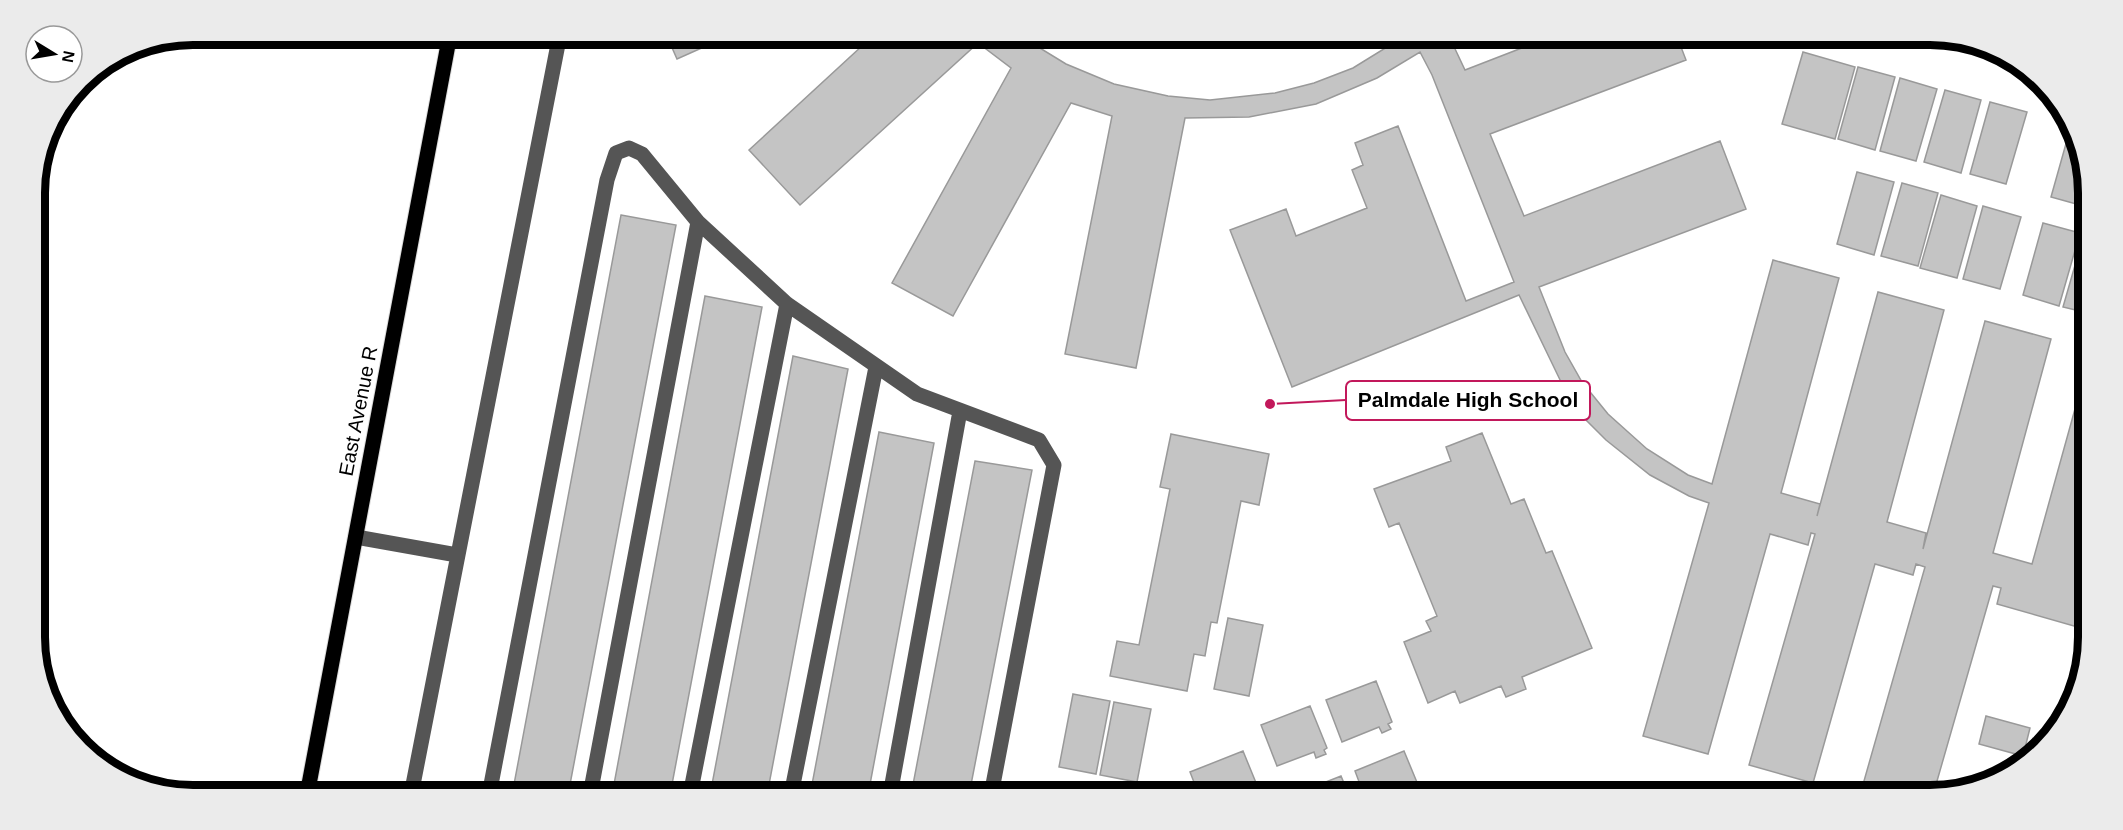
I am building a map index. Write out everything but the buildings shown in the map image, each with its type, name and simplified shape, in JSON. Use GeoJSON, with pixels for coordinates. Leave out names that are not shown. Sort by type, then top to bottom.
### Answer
{"type":"FeatureCollection","features":[{"type":"Feature","properties":{"kind":"main road","name":"East Avenue R"},"geometry":{"type":"LineString","coordinates":[[309,785],[448,45]]}},
{"type":"Feature","properties":{"kind":"lane"},"geometry":{"type":"LineString","coordinates":[[413,785],[558,45]]}},
{"type":"Feature","properties":{"kind":"lane"},"geometry":{"type":"LineString","coordinates":[[491,785],[606,180],[616,153],[629,148],[642,154],[698,222],[787,304],[918,394],[1040,440],[1054,465],[994,785]]}},
{"type":"Feature","properties":{"kind":"lane"},"geometry":{"type":"LineString","coordinates":[[592,785],[698,222]]}},
{"type":"Feature","properties":{"kind":"lane"},"geometry":{"type":"LineString","coordinates":[[692,785],[787,304]]}},
{"type":"Feature","properties":{"kind":"lane"},"geometry":{"type":"LineString","coordinates":[[793,785],[876,367]]}},
{"type":"Feature","properties":{"kind":"lane"},"geometry":{"type":"LineString","coordinates":[[892,785],[960,411]]}},
{"type":"Feature","properties":{"kind":"lane"},"geometry":{"type":"LineString","coordinates":[[356,537],[457,555]]}},
{"type":"Feature","properties":{"kind":"place","name":"Palmdale High School"},"geometry":{"type":"Point","coordinates":[1270,404]}}]}
